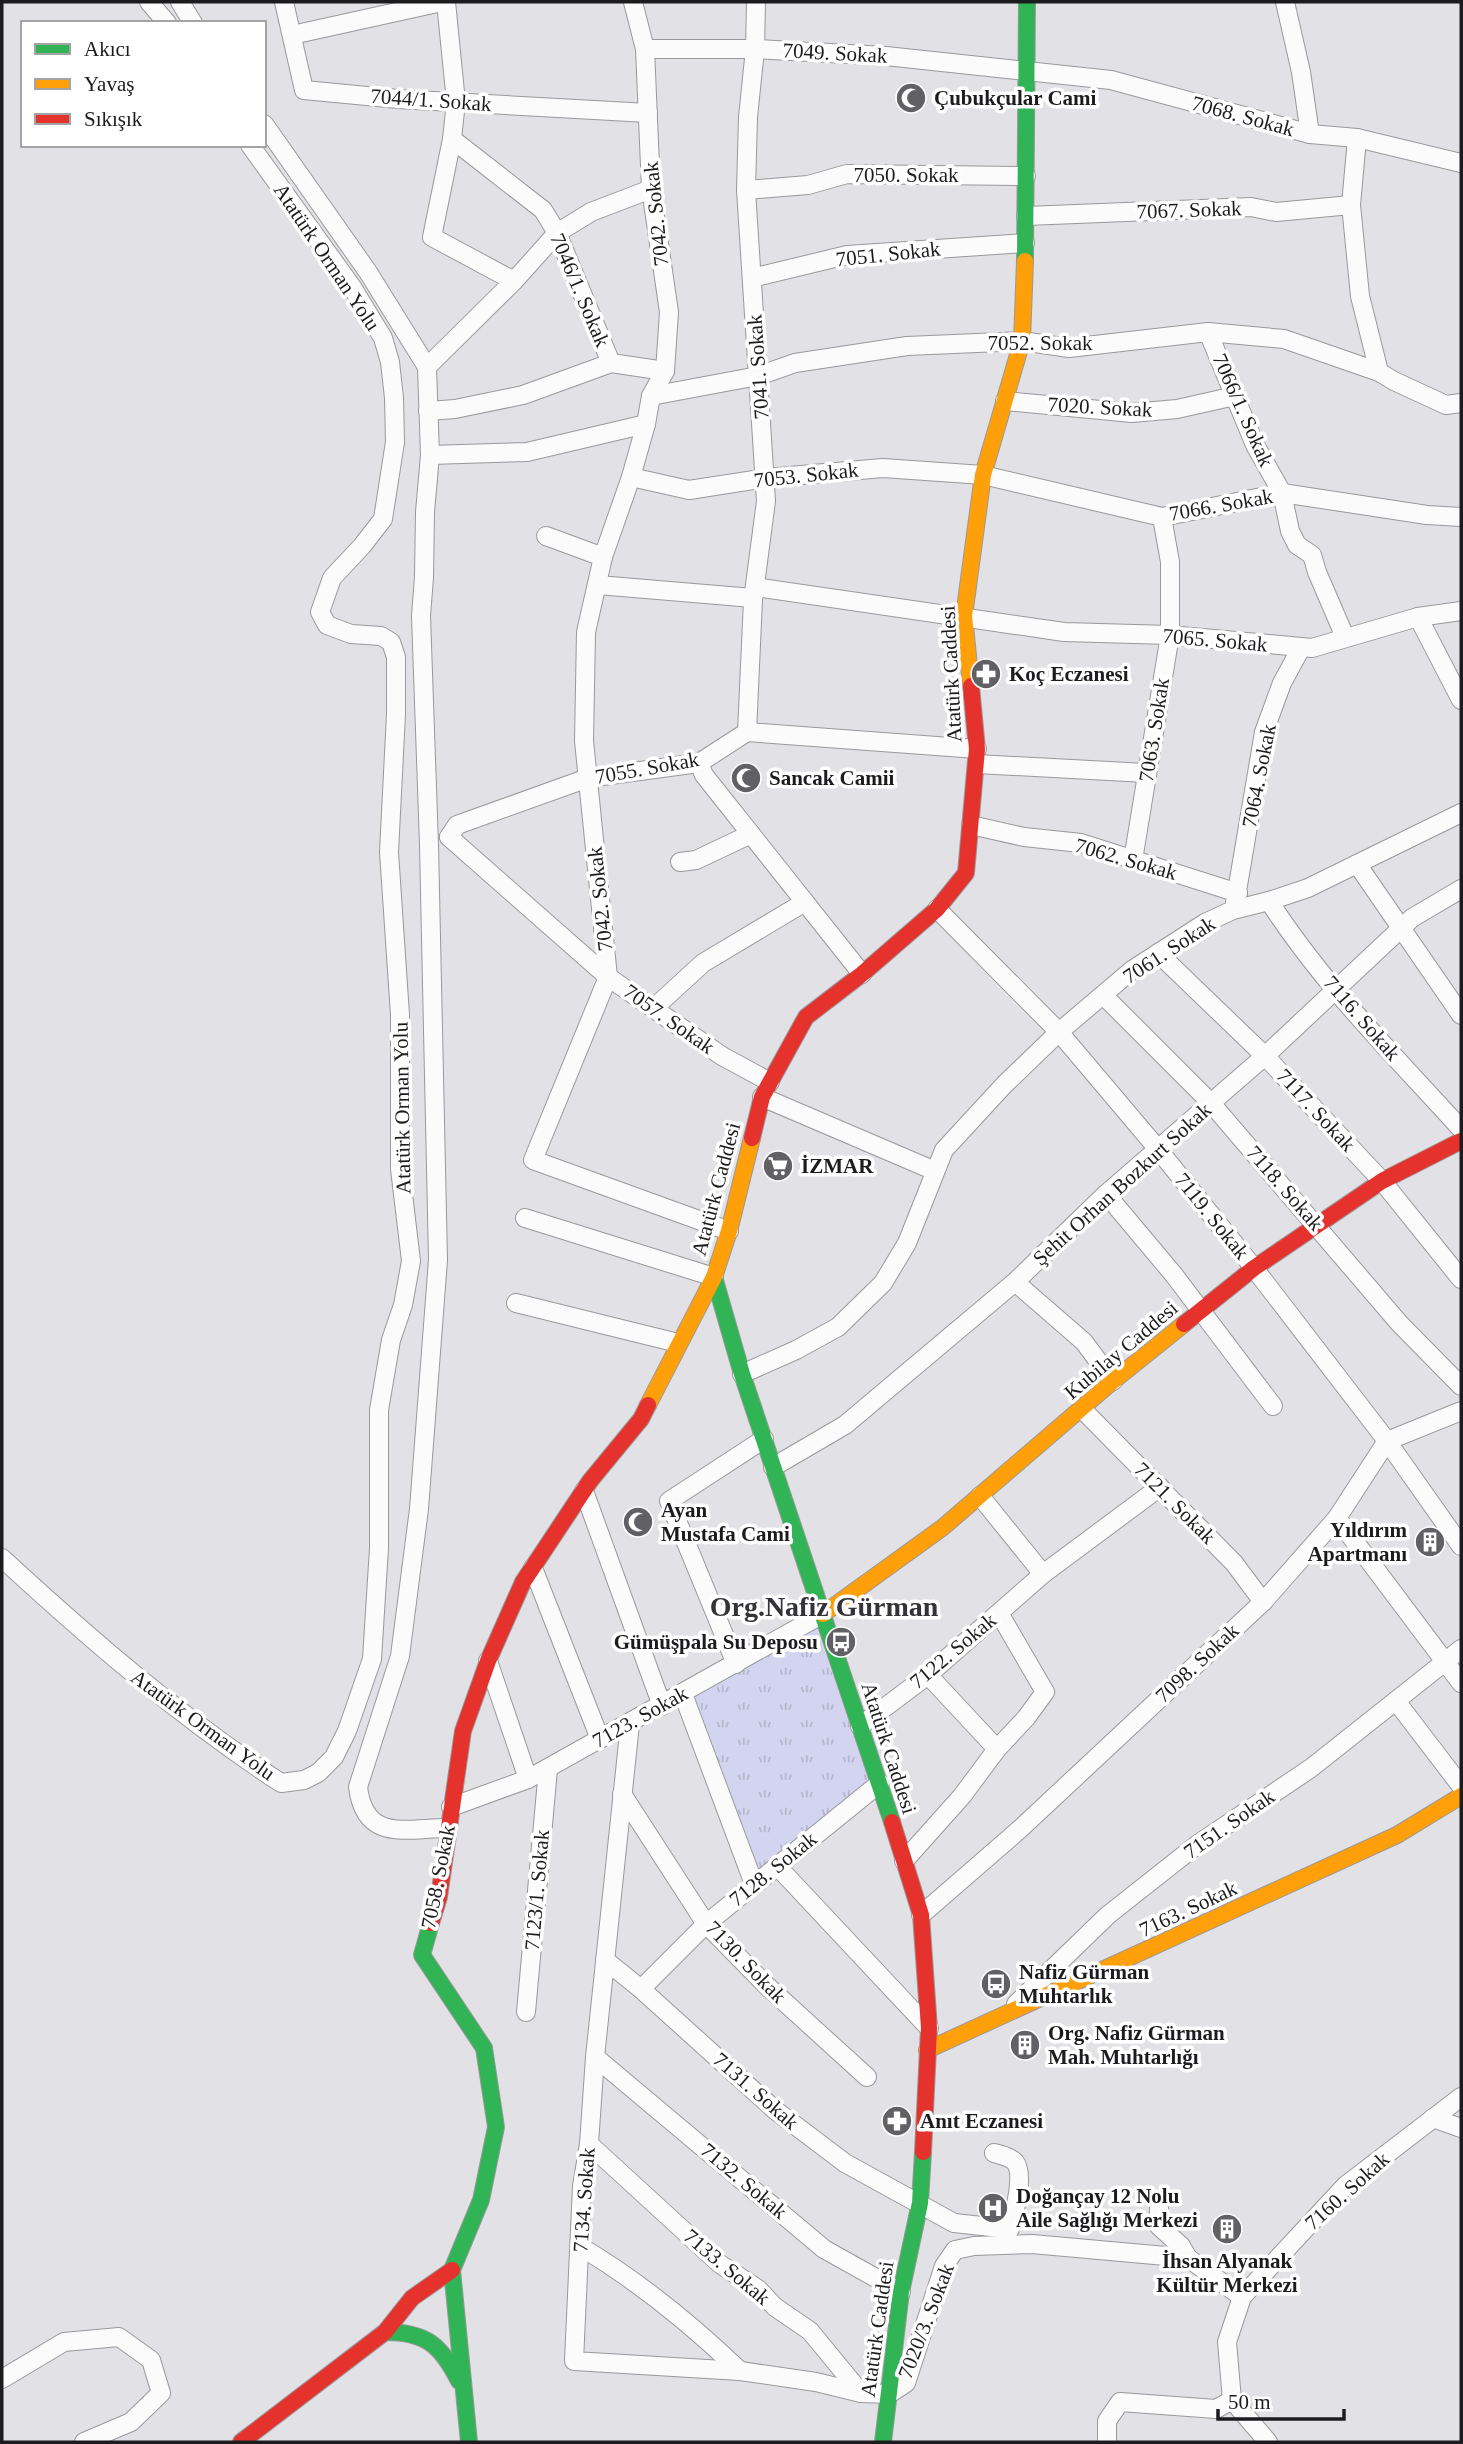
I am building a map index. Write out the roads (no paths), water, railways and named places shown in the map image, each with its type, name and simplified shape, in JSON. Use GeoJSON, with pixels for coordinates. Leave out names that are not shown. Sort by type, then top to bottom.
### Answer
{"type":"FeatureCollection","features":[{"type":"Feature","properties":{"kind":"main road","name":"Atatürk Caddesi"},"geometry":{"type":"LineString","coordinates":[[883,2442],[901,2292],[920,2203],[929,2028],[921,1915],[880,1783],[742,1374],[715,1277],[766,1090],[806,1017],[862,974],[937,909],[966,873],[977,757],[964,617],[983,475],[1022,341],[1026,216],[1027,2]]}},
{"type":"Feature","properties":{"kind":"main road","name":"Kubilay Caddesi"},"geometry":{"type":"LineString","coordinates":[[823,1614],[942,1528],[1113,1381],[1254,1268],[1382,1181],[1461,1141]]}},
{"type":"Feature","properties":{"kind":"main road","name":"7058. Sokak"},"geometry":{"type":"LineString","coordinates":[[469,2442],[453,2270],[481,2200],[496,2127],[484,2048],[422,1955],[439,1897],[463,1731],[488,1661],[523,1582],[584,1491],[641,1419],[678,1343],[715,1277]]}},
{"type":"Feature","properties":{"kind":"main road","name":"7163. Sokak"},"geometry":{"type":"LineString","coordinates":[[927,2050],[1397,1835],[1461,1796]]}},
{"type":"Feature","properties":{"kind":"main road"},"geometry":{"type":"LineString","coordinates":[[241,2442],[385,2332],[412,2298],[453,2270]]}},
{"type":"Feature","properties":{"kind":"main road"},"geometry":{"type":"LineString","coordinates":[[412,2298],[422,2296],[440,2300],[461,2344]]}},
{"type":"Feature","properties":{"kind":"main road"},"geometry":{"type":"LineString","coordinates":[[385,2332],[405,2331],[424,2337],[436,2346],[447,2356],[465,2395]]}},
{"type":"Feature","properties":{"kind":"street"},"geometry":{"type":"LineString","coordinates":[[149,2],[165,21]]}},
{"type":"Feature","properties":{"kind":"street"},"geometry":{"type":"LineString","coordinates":[[180,2],[192,21]]}},
{"type":"Feature","properties":{"kind":"street","name":"7044/1. Sokak"},"geometry":{"type":"LineString","coordinates":[[284,2],[303,90],[648,113]]}},
{"type":"Feature","properties":{"kind":"street"},"geometry":{"type":"LineString","coordinates":[[292,35],[444,2],[456,102],[452,139],[432,237],[514,281]]}},
{"type":"Feature","properties":{"kind":"street","name":"7042. Sokak"},"geometry":{"type":"LineString","coordinates":[[633,2],[645,50],[651,189],[669,312],[665,371],[651,396],[631,477],[603,557],[586,632],[584,741],[608,977],[533,1160],[729,1231]]}},
{"type":"Feature","properties":{"kind":"street","name":"7041. Sokak"},"geometry":{"type":"LineString","coordinates":[[747,732],[754,592],[766,501],[746,190],[756,2]]}},
{"type":"Feature","properties":{"kind":"street"},"geometry":{"type":"LineString","coordinates":[[1286,2],[1301,72],[1310,134]]}},
{"type":"Feature","properties":{"kind":"street","name":"7049. Sokak"},"geometry":{"type":"LineString","coordinates":[[645,50],[755,49],[886,56],[1025,72]]}},
{"type":"Feature","properties":{"kind":"street","name":"7068. Sokak"},"geometry":{"type":"LineString","coordinates":[[1025,72],[1111,80],[1310,134],[1357,138],[1461,163]]}},
{"type":"Feature","properties":{"kind":"street"},"geometry":{"type":"LineString","coordinates":[[266,127],[361,262],[427,367],[430,455],[421,616],[429,839],[438,1259],[419,1509],[400,1656],[358,1787],[360,1806],[371,1821],[384,1829],[448,1828]]}},
{"type":"Feature","properties":{"kind":"street"},"geometry":{"type":"LineString","coordinates":[[1357,138],[1351,205],[1360,296],[1379,372]]}},
{"type":"Feature","properties":{"kind":"street","name":"7046/1. Sokak"},"geometry":{"type":"LineString","coordinates":[[452,139],[542,210],[557,233],[611,363]]}},
{"type":"Feature","properties":{"kind":"street","name":"Atatürk Orman Yolu"},"geometry":{"type":"LineString","coordinates":[[2,1558],[125,1668],[175,1708],[281,1783],[304,1780],[318,1773],[334,1757],[347,1731],[372,1659],[379,1548],[379,1410],[391,1339],[403,1305],[411,1261],[400,1169],[400,1015],[388,852],[396,714],[396,657],[391,642],[381,636],[351,634],[327,625],[320,612],[332,578],[383,519],[395,442],[394,398],[390,362],[383,338],[352,286],[251,147]]}},
{"type":"Feature","properties":{"kind":"street","name":"7050. Sokak"},"geometry":{"type":"LineString","coordinates":[[746,190],[808,185],[847,174],[1026,176]]}},
{"type":"Feature","properties":{"kind":"street"},"geometry":{"type":"LineString","coordinates":[[427,367],[514,281],[557,233],[591,212],[651,189]]}},
{"type":"Feature","properties":{"kind":"street","name":"7067. Sokak"},"geometry":{"type":"LineString","coordinates":[[1026,216],[1251,208],[1276,212],[1351,205]]}},
{"type":"Feature","properties":{"kind":"street","name":"7051. Sokak"},"geometry":{"type":"LineString","coordinates":[[752,278],[847,255],[1025,243]]}},
{"type":"Feature","properties":{"kind":"street","name":"7052. Sokak"},"geometry":{"type":"LineString","coordinates":[[651,396],[758,376],[795,363],[907,346],[1022,341],[1069,348],[1208,332],[1284,339],[1379,372],[1446,405],[1461,403]]}},
{"type":"Feature","properties":{"kind":"street","name":"7066/1. Sokak"},"geometry":{"type":"LineString","coordinates":[[1208,332],[1255,445],[1282,493],[1290,531],[1297,545],[1312,555],[1345,637]]}},
{"type":"Feature","properties":{"kind":"street"},"geometry":{"type":"LineString","coordinates":[[428,411],[455,409],[523,395],[611,363],[665,371]]}},
{"type":"Feature","properties":{"kind":"street","name":"7020. Sokak"},"geometry":{"type":"LineString","coordinates":[[1005,401],[1132,413],[1177,409],[1235,396]]}},
{"type":"Feature","properties":{"kind":"street"},"geometry":{"type":"LineString","coordinates":[[430,455],[527,452],[646,424]]}},
{"type":"Feature","properties":{"kind":"street","name":"7053. Sokak"},"geometry":{"type":"LineString","coordinates":[[631,477],[689,490],[766,478],[883,468],[983,475]]}},
{"type":"Feature","properties":{"kind":"street","name":"7066. Sokak"},"geometry":{"type":"LineString","coordinates":[[983,475],[1162,517],[1282,493],[1427,515],[1461,517]]}},
{"type":"Feature","properties":{"kind":"street","name":"7063. Sokak"},"geometry":{"type":"LineString","coordinates":[[1133,860],[1170,635],[1170,562],[1162,517]]}},
{"type":"Feature","properties":{"kind":"street"},"geometry":{"type":"LineString","coordinates":[[545,536],[603,557]]}},
{"type":"Feature","properties":{"kind":"street","name":"7065. Sokak"},"geometry":{"type":"LineString","coordinates":[[598,585],[754,592],[964,617],[1063,632],[1170,635],[1312,649],[1418,617],[1461,611]]}},
{"type":"Feature","properties":{"kind":"street"},"geometry":{"type":"LineString","coordinates":[[1418,617],[1461,700]]}},
{"type":"Feature","properties":{"kind":"street","name":"7064. Sokak"},"geometry":{"type":"LineString","coordinates":[[1235,901],[1264,732],[1282,683],[1301,648]]}},
{"type":"Feature","properties":{"kind":"street"},"geometry":{"type":"LineString","coordinates":[[747,732],[1146,774]]}},
{"type":"Feature","properties":{"kind":"street","name":"7055. Sokak"},"geometry":{"type":"LineString","coordinates":[[449,837],[457,825],[588,778],[699,763],[747,732]]}},
{"type":"Feature","properties":{"kind":"street"},"geometry":{"type":"LineString","coordinates":[[699,763],[704,775],[862,974]]}},
{"type":"Feature","properties":{"kind":"street","name":"7061. Sokak"},"geometry":{"type":"LineString","coordinates":[[742,1374],[796,1350],[838,1327],[883,1283],[907,1243],[944,1150],[1003,1084],[1132,970],[1235,901],[1269,901],[1308,888],[1461,813]]}},
{"type":"Feature","properties":{"kind":"street","name":"7062. Sokak"},"geometry":{"type":"LineString","coordinates":[[971,825],[1024,837],[1081,843],[1133,860],[1235,901]]}},
{"type":"Feature","properties":{"kind":"street"},"geometry":{"type":"LineString","coordinates":[[680,862],[696,860],[751,834]]}},
{"type":"Feature","properties":{"kind":"street"},"geometry":{"type":"LineString","coordinates":[[429,839],[449,837]]}},
{"type":"Feature","properties":{"kind":"street","name":"7057. Sokak"},"geometry":{"type":"LineString","coordinates":[[449,837],[608,977],[766,1090]]}},
{"type":"Feature","properties":{"kind":"street"},"geometry":{"type":"LineString","coordinates":[[1357,864],[1461,1015]]}},
{"type":"Feature","properties":{"kind":"street","name":"Şehit Orhan Bozkurt Sokak"},"geometry":{"type":"LineString","coordinates":[[773,1467],[845,1425],[1015,1282],[1106,1194],[1265,1056],[1412,918],[1461,888]]}},
{"type":"Feature","properties":{"kind":"street","name":"7116. Sokak"},"geometry":{"type":"LineString","coordinates":[[1269,901],[1334,989],[1461,1129]]}},
{"type":"Feature","properties":{"kind":"street"},"geometry":{"type":"LineString","coordinates":[[654,1008],[703,963],[805,902]]}},
{"type":"Feature","properties":{"kind":"street","name":"7119. Sokak"},"geometry":{"type":"LineString","coordinates":[[937,909],[1059,1032],[1157,1148],[1254,1268],[1387,1441],[1461,1546]]}},
{"type":"Feature","properties":{"kind":"street","name":"7117. Sokak"},"geometry":{"type":"LineString","coordinates":[[1158,953],[1265,1056],[1382,1181],[1461,1279]]}},
{"type":"Feature","properties":{"kind":"street","name":"7118. Sokak"},"geometry":{"type":"LineString","coordinates":[[1104,996],[1211,1103],[1317,1224],[1399,1324],[1461,1386]]}},
{"type":"Feature","properties":{"kind":"street"},"geometry":{"type":"LineString","coordinates":[[766,1090],[935,1171]]}},
{"type":"Feature","properties":{"kind":"street"},"geometry":{"type":"LineString","coordinates":[[1106,1194],[1174,1275],[1273,1406]]}},
{"type":"Feature","properties":{"kind":"street"},"geometry":{"type":"LineString","coordinates":[[525,1218],[715,1277]]}},
{"type":"Feature","properties":{"kind":"street"},"geometry":{"type":"LineString","coordinates":[[1015,1282],[1084,1342],[1113,1381]]}},
{"type":"Feature","properties":{"kind":"street"},"geometry":{"type":"LineString","coordinates":[[516,1303],[678,1343]]}},
{"type":"Feature","properties":{"kind":"street","name":"7121. Sokak"},"geometry":{"type":"LineString","coordinates":[[1082,1409],[1234,1563],[1263,1602]]}},
{"type":"Feature","properties":{"kind":"street"},"geometry":{"type":"LineString","coordinates":[[1387,1441],[1461,1411]]}},
{"type":"Feature","properties":{"kind":"street"},"geometry":{"type":"LineString","coordinates":[[736,1664],[669,1501],[764,1439]]}},
{"type":"Feature","properties":{"kind":"street","name":"7098. Sokak"},"geometry":{"type":"LineString","coordinates":[[921,1915],[1020,1829],[1263,1602],[1337,1518],[1387,1441]]}},
{"type":"Feature","properties":{"kind":"street","name":"7122. Sokak"},"geometry":{"type":"LineString","coordinates":[[860,1726],[928,1675],[1043,1574],[1160,1487]]}},
{"type":"Feature","properties":{"kind":"street"},"geometry":{"type":"LineString","coordinates":[[584,1491],[662,1706]]}},
{"type":"Feature","properties":{"kind":"street"},"geometry":{"type":"LineString","coordinates":[[980,1496],[1043,1574]]}},
{"type":"Feature","properties":{"kind":"street"},"geometry":{"type":"LineString","coordinates":[[1337,1518],[1461,1683]]}},
{"type":"Feature","properties":{"kind":"street"},"geometry":{"type":"LineString","coordinates":[[533,1567],[600,1739]]}},
{"type":"Feature","properties":{"kind":"street"},"geometry":{"type":"LineString","coordinates":[[904,1861],[962,1796],[1045,1692],[999,1613]]}},
{"type":"Feature","properties":{"kind":"street","name":"7123. Sokak"},"geometry":{"type":"LineString","coordinates":[[451,1807],[548,1769],[823,1614]]}},
{"type":"Feature","properties":{"kind":"street","name":"7151. Sokak"},"geometry":{"type":"LineString","coordinates":[[1007,2012],[1108,1915],[1198,1844],[1311,1768],[1461,1649]]}},
{"type":"Feature","properties":{"kind":"street"},"geometry":{"type":"LineString","coordinates":[[488,1661],[528,1779]]}},
{"type":"Feature","properties":{"kind":"street"},"geometry":{"type":"LineString","coordinates":[[928,1675],[997,1749]]}},
{"type":"Feature","properties":{"kind":"street"},"geometry":{"type":"LineString","coordinates":[[683,1694],[754,1884]]}},
{"type":"Feature","properties":{"kind":"street"},"geometry":{"type":"LineString","coordinates":[[1396,1701],[1461,1786]]}},
{"type":"Feature","properties":{"kind":"street","name":"7134. Sokak"},"geometry":{"type":"LineString","coordinates":[[630,1724],[595,2057],[589,2144],[582,2186],[574,2361],[740,2371],[816,2382],[861,2393],[889,2394]]}},
{"type":"Feature","properties":{"kind":"street","name":"7123/1. Sokak"},"geometry":{"type":"LineString","coordinates":[[526,2012],[548,1769]]}},
{"type":"Feature","properties":{"kind":"street","name":"7128. Sokak"},"geometry":{"type":"LineString","coordinates":[[641,1989],[706,1924],[880,1783]]}},
{"type":"Feature","properties":{"kind":"street","name":"7130. Sokak"},"geometry":{"type":"LineString","coordinates":[[622,1794],[706,1924],[768,1987],[867,2077]]}},
{"type":"Feature","properties":{"kind":"street"},"geometry":{"type":"LineString","coordinates":[[776,1866],[929,2028]]}},
{"type":"Feature","properties":{"kind":"street","name":"7131. Sokak"},"geometry":{"type":"LineString","coordinates":[[605,1960],[775,2110],[845,2164],[954,2223],[1010,2229],[1016,2205],[1018,2168],[1012,2159],[995,2152]]}},
{"type":"Feature","properties":{"kind":"street","name":"7132. Sokak"},"geometry":{"type":"LineString","coordinates":[[595,2057],[824,2249],[901,2292]]}},
{"type":"Feature","properties":{"kind":"street","name":"7160. Sokak"},"geometry":{"type":"LineString","coordinates":[[1242,2297],[1345,2186],[1461,2097]]}},
{"type":"Feature","properties":{"kind":"street"},"geometry":{"type":"LineString","coordinates":[[1433,2118],[1461,2128]]}},
{"type":"Feature","properties":{"kind":"street","name":"7133. Sokak"},"geometry":{"type":"LineString","coordinates":[[589,2144],[720,2264],[758,2289],[775,2308],[810,2331],[861,2393]]}},
{"type":"Feature","properties":{"kind":"street"},"geometry":{"type":"LineString","coordinates":[[1159,2207],[1159,2226],[1181,2246],[1188,2258],[1242,2297],[1227,2342],[1232,2400],[1268,2442]]}},
{"type":"Feature","properties":{"kind":"street","name":"7020/3. Sokak"},"geometry":{"type":"LineString","coordinates":[[889,2394],[906,2384],[944,2266],[955,2249],[1031,2244],[1188,2258]]}},
{"type":"Feature","properties":{"kind":"street"},"geometry":{"type":"LineString","coordinates":[[581,2246],[654,2296],[740,2371]]}},
{"type":"Feature","properties":{"kind":"street"},"geometry":{"type":"LineString","coordinates":[[2,2379],[64,2342],[119,2337],[151,2360],[161,2393],[131,2422],[84,2442]]}},
{"type":"Feature","properties":{"kind":"street"},"geometry":{"type":"LineString","coordinates":[[1107,2442],[1107,2421],[1120,2402],[1216,2409],[1232,2400]]}},
{"type":"Feature","properties":{"kind":"place","name":"Çubukçular Cami"},"geometry":{"type":"Point","coordinates":[911,98]}},
{"type":"Feature","properties":{"kind":"place","name":"Koç Eczanesi"},"geometry":{"type":"Point","coordinates":[986,674]}},
{"type":"Feature","properties":{"kind":"place","name":"Sancak Camii"},"geometry":{"type":"Point","coordinates":[746,778]}},
{"type":"Feature","properties":{"kind":"place","name":"İZMAR"},"geometry":{"type":"Point","coordinates":[778,1166]}},
{"type":"Feature","properties":{"kind":"place","name":"Ayan Mustafa Cami"},"geometry":{"type":"Point","coordinates":[638,1522]}},
{"type":"Feature","properties":{"kind":"place","name":"Yıldırım Apartmanı"},"geometry":{"type":"Point","coordinates":[1430,1542]}},
{"type":"Feature","properties":{"kind":"place","name":"Gümüşpala Su Deposu"},"geometry":{"type":"Point","coordinates":[841,1642]}},
{"type":"Feature","properties":{"kind":"place","name":"Nafiz Gürman Muhtarlık"},"geometry":{"type":"Point","coordinates":[996,1984]}},
{"type":"Feature","properties":{"kind":"place","name":"Org. Nafiz Gürman Mah. Muhtarlığı"},"geometry":{"type":"Point","coordinates":[1025,2045]}},
{"type":"Feature","properties":{"kind":"place","name":"Anıt Eczanesi"},"geometry":{"type":"Point","coordinates":[897,2121]}},
{"type":"Feature","properties":{"kind":"place","name":"Doğançay 12 Nolu Aile Sağlığı Merkezi"},"geometry":{"type":"Point","coordinates":[993,2208]}},
{"type":"Feature","properties":{"kind":"place","name":"İhsan Alyanak Kültür Merkezi"},"geometry":{"type":"Point","coordinates":[1227,2229]}},
{"type":"Feature","properties":{"kind":"district","name":"Org.Nafiz Gürman"},"geometry":{"type":"Point","coordinates":[824,1606]}}]}
